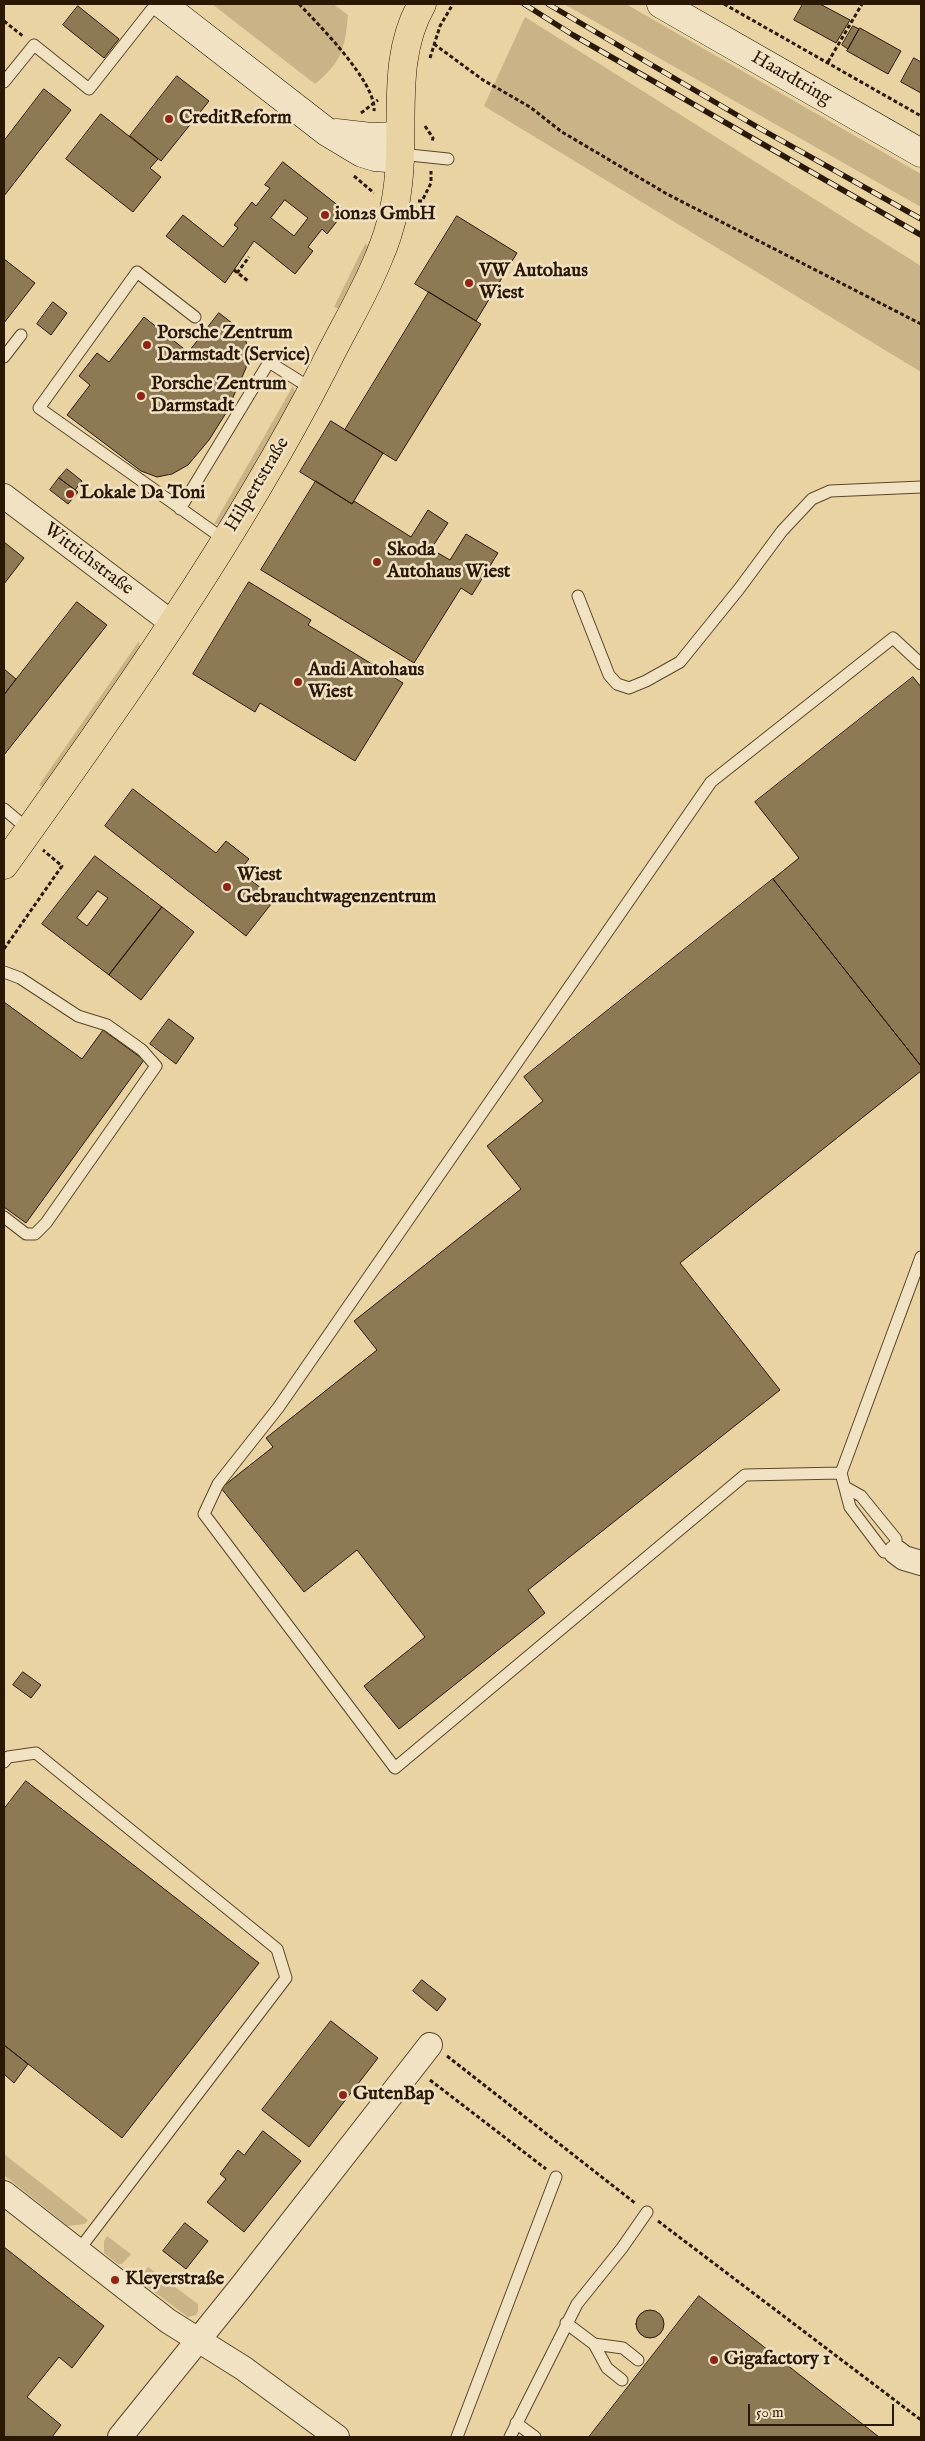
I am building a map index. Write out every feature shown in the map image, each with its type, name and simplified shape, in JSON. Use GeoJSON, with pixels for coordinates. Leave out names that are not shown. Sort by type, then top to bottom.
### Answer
{"type":"FeatureCollection","features":[{"type":"Feature","properties":{"kind":"main road"},"geometry":{"type":"LineString","coordinates":[[162,4],[327,132],[371,137],[400,150]]}},
{"type":"Feature","properties":{"kind":"main road","name":"Hilpertstraße"},"geometry":{"type":"LineString","coordinates":[[4,865],[36,839],[225,540],[282,446],[379,258],[395,209],[400,150],[403,58],[413,24],[422,4]]}},
{"type":"Feature","properties":{"kind":"main road","name":"Haardtring"},"geometry":{"type":"LineString","coordinates":[[661,4],[921,153]]}},
{"type":"Feature","properties":{"kind":"main road","name":"Haardtring"},"geometry":{"type":"LineString","coordinates":[[699,4],[921,132]]}},
{"type":"Feature","properties":{"kind":"street","name":"Wittichstraße"},"geometry":{"type":"LineString","coordinates":[[4,496],[172,623]]}},
{"type":"Feature","properties":{"kind":"street"},"geometry":{"type":"LineString","coordinates":[[896,1552],[904,1558],[921,1564]]}},
{"type":"Feature","properties":{"kind":"street"},"geometry":{"type":"LineString","coordinates":[[120,2437],[430,2045]]}},
{"type":"Feature","properties":{"kind":"street"},"geometry":{"type":"LineString","coordinates":[[4,2193],[168,2321],[243,2368],[337,2437]]}},
{"type":"Feature","properties":{"kind":"lane"},"geometry":{"type":"LineString","coordinates":[[4,82],[34,45],[89,89],[156,4]]}},
{"type":"Feature","properties":{"kind":"lane"},"geometry":{"type":"LineString","coordinates":[[400,150],[448,159]]}},
{"type":"Feature","properties":{"kind":"lane"},"geometry":{"type":"LineString","coordinates":[[194,317],[137,272],[39,408],[225,540]]}},
{"type":"Feature","properties":{"kind":"lane"},"geometry":{"type":"LineString","coordinates":[[4,357],[21,335]]}},
{"type":"Feature","properties":{"kind":"lane"},"geometry":{"type":"LineString","coordinates":[[180,509],[269,362],[313,389]]}},
{"type":"Feature","properties":{"kind":"lane"},"geometry":{"type":"LineString","coordinates":[[578,596],[609,675],[617,684],[629,688],[680,662],[739,589],[782,531],[812,499],[830,491],[921,487]]}},
{"type":"Feature","properties":{"kind":"lane"},"geometry":{"type":"LineString","coordinates":[[840,1473],[745,1475],[395,1768],[204,1514],[218,1484],[278,1408],[711,782],[893,638],[921,664]]}},
{"type":"Feature","properties":{"kind":"lane"},"geometry":{"type":"LineString","coordinates":[[4,809],[36,839]]}},
{"type":"Feature","properties":{"kind":"lane"},"geometry":{"type":"LineString","coordinates":[[4,972],[20,978],[78,1016],[107,1025],[142,1050],[156,1066],[46,1223],[35,1234],[26,1234],[4,1217]]}},
{"type":"Feature","properties":{"kind":"lane"},"geometry":{"type":"LineString","coordinates":[[845,1487],[861,1496],[896,1539],[896,1552],[884,1552],[850,1507],[840,1473],[921,1257]]}},
{"type":"Feature","properties":{"kind":"lane"},"geometry":{"type":"LineString","coordinates":[[4,1762],[8,1757],[36,1753],[277,1949],[286,1978],[78,2251]]}},
{"type":"Feature","properties":{"kind":"lane"},"geometry":{"type":"LineString","coordinates":[[457,2437],[556,2177]]}},
{"type":"Feature","properties":{"kind":"lane"},"geometry":{"type":"LineString","coordinates":[[510,2437],[577,2304],[622,2248],[646,2212]]}},
{"type":"Feature","properties":{"kind":"lane"},"geometry":{"type":"LineString","coordinates":[[566,2323],[594,2344],[606,2368],[622,2380]]}},
{"type":"Feature","properties":{"kind":"lane"},"geometry":{"type":"LineString","coordinates":[[594,2344],[623,2348],[638,2360]]}},
{"type":"Feature","properties":{"kind":"lane"},"geometry":{"type":"LineString","coordinates":[[516,2422],[535,2437]]}},
{"type":"Feature","properties":{"kind":"path"},"geometry":{"type":"LineString","coordinates":[[299,4],[361,77],[374,104],[374,110]]}},
{"type":"Feature","properties":{"kind":"path"},"geometry":{"type":"LineString","coordinates":[[428,64],[440,26],[454,4]]}},
{"type":"Feature","properties":{"kind":"path"},"geometry":{"type":"LineString","coordinates":[[724,4],[921,116]]}},
{"type":"Feature","properties":{"kind":"path"},"geometry":{"type":"LineString","coordinates":[[828,62],[862,4]]}},
{"type":"Feature","properties":{"kind":"path"},"geometry":{"type":"LineString","coordinates":[[4,21],[34,45]]}},
{"type":"Feature","properties":{"kind":"path"},"geometry":{"type":"LineString","coordinates":[[434,44],[484,80],[530,107],[562,132],[667,194],[921,324]]}},
{"type":"Feature","properties":{"kind":"path"},"geometry":{"type":"LineString","coordinates":[[424,122],[433,138]]}},
{"type":"Feature","properties":{"kind":"path"},"geometry":{"type":"LineString","coordinates":[[366,178],[365,184],[374,193]]}},
{"type":"Feature","properties":{"kind":"path"},"geometry":{"type":"LineString","coordinates":[[248,281],[236,272],[249,257]]}},
{"type":"Feature","properties":{"kind":"path"},"geometry":{"type":"LineString","coordinates":[[4,949],[62,866],[36,839]]}},
{"type":"Feature","properties":{"kind":"path"},"geometry":{"type":"LineString","coordinates":[[430,2045],[646,2212],[921,2420]]}},
{"type":"Feature","properties":{"kind":"path"},"geometry":{"type":"LineString","coordinates":[[413,2067],[556,2177]]}},
{"type":"Feature","properties":{"kind":"shaded area"},"geometry":{"type":"Polygon","coordinates":[[[212,4],[333,4],[348,15],[341,54],[331,69],[315,84],[212,4]]]}},
{"type":"Feature","properties":{"kind":"shaded area"},"geometry":{"type":"Polygon","coordinates":[[[564,4],[626,4],[921,174],[921,207],[564,4]]]}},
{"type":"Feature","properties":{"kind":"shaded area"},"geometry":{"type":"Polygon","coordinates":[[[525,17],[921,266],[921,372],[484,106],[525,17]]]}},
{"type":"Feature","properties":{"kind":"shaded area"},"geometry":{"type":"Polygon","coordinates":[[[365,244],[368,245],[366,253],[339,309],[334,307],[365,244]]]}},
{"type":"Feature","properties":{"kind":"shaded area"},"geometry":{"type":"Polygon","coordinates":[[[293,386],[295,392],[268,446],[220,524],[214,524],[293,386]]]}},
{"type":"Feature","properties":{"kind":"shaded area"},"geometry":{"type":"Polygon","coordinates":[[[139,641],[140,649],[44,788],[39,785],[139,641]]]}},
{"type":"Feature","properties":{"kind":"shaded area"},"geometry":{"type":"Polygon","coordinates":[[[4,2154],[88,2220],[85,2224],[68,2226],[4,2175],[4,2154]]]}},
{"type":"Feature","properties":{"kind":"shaded area"},"geometry":{"type":"Polygon","coordinates":[[[107,2236],[131,2254],[122,2264],[118,2264],[104,2253],[104,2241],[107,2236]]]}},
{"type":"Feature","properties":{"kind":"shaded area"},"geometry":{"type":"Polygon","coordinates":[[[148,2267],[198,2304],[196,2315],[188,2317],[141,2282],[140,2277],[148,2267]]]}},
{"type":"Feature","properties":{"kind":"building"},"geometry":{"type":"Polygon","coordinates":[[[803,4],[820,4],[850,20],[836,43],[794,20],[803,4]]]}},
{"type":"Feature","properties":{"kind":"building"},"geometry":{"type":"Polygon","coordinates":[[[78,6],[119,39],[104,58],[63,25],[78,6]]]}},
{"type":"Feature","properties":{"kind":"building"},"geometry":{"type":"Polygon","coordinates":[[[853,26],[859,29],[848,49],[842,45],[853,26]]]}},
{"type":"Feature","properties":{"kind":"building"},"geometry":{"type":"Polygon","coordinates":[[[860,28],[901,51],[888,74],[847,51],[860,28]]]}},
{"type":"Feature","properties":{"kind":"building"},"geometry":{"type":"Polygon","coordinates":[[[914,58],[921,62],[921,93],[901,82],[914,58]]]}},
{"type":"Feature","properties":{"kind":"building","name":"CreditReform"},"geometry":{"type":"Polygon","coordinates":[[[177,76],[209,101],[161,161],[130,136],[177,76]]]}},
{"type":"Feature","properties":{"kind":"building"},"geometry":{"type":"Polygon","coordinates":[[[44,89],[71,110],[4,196],[4,141],[44,89]]]}},
{"type":"Feature","properties":{"kind":"building"},"geometry":{"type":"Polygon","coordinates":[[[101,114],[158,159],[150,168],[161,177],[133,212],[66,159],[101,114]]]}},
{"type":"Feature","properties":{"kind":"building"},"geometry":{"type":"Polygon","coordinates":[[[283,162],[345,211],[327,234],[322,229],[308,247],[313,251],[295,274],[254,241],[225,283],[166,236],[183,215],[223,247],[238,228],[234,225],[252,202],[256,206],[270,188],[265,185],[283,162]],[[285,200],[271,218],[294,236],[308,218],[285,200]]]}},
{"type":"Feature","properties":{"kind":"building"},"geometry":{"type":"Polygon","coordinates":[[[457,216],[517,253],[476,321],[415,284],[457,216]]]}},
{"type":"Feature","properties":{"kind":"building"},"geometry":{"type":"Polygon","coordinates":[[[4,259],[35,283],[4,323],[4,259]]]}},
{"type":"Feature","properties":{"kind":"building"},"geometry":{"type":"Polygon","coordinates":[[[429,292],[481,324],[396,461],[345,430],[429,292]]]}},
{"type":"Feature","properties":{"kind":"building"},"geometry":{"type":"Polygon","coordinates":[[[53,302],[67,313],[51,335],[37,324],[53,302]]]}},
{"type":"Feature","properties":{"kind":"building"},"geometry":{"type":"Polygon","coordinates":[[[219,313],[236,326],[245,337],[248,350],[246,368],[226,413],[209,440],[188,465],[172,474],[157,477],[141,471],[67,415],[90,385],[79,376],[97,353],[109,362],[144,317],[188,352],[219,313]]]}},
{"type":"Feature","properties":{"kind":"building"},"geometry":{"type":"Polygon","coordinates":[[[331,421],[383,453],[352,504],[300,472],[331,421]]]}},
{"type":"Feature","properties":{"kind":"building"},"geometry":{"type":"Polygon","coordinates":[[[67,469],[82,481],[75,490],[59,478],[67,469]]]}},
{"type":"Feature","properties":{"kind":"building"},"geometry":{"type":"Polygon","coordinates":[[[59,478],[78,492],[68,504],[50,490],[59,478]]]}},
{"type":"Feature","properties":{"kind":"building","name":"Skoda Autohaus Wiest"},"geometry":{"type":"Polygon","coordinates":[[[316,481],[352,504],[354,501],[411,537],[428,510],[448,523],[431,549],[450,560],[466,534],[498,553],[472,595],[461,588],[414,663],[261,570],[316,481]]]}},
{"type":"Feature","properties":{"kind":"building"},"geometry":{"type":"Polygon","coordinates":[[[4,542],[24,558],[4,584],[4,542]]]}},
{"type":"Feature","properties":{"kind":"building"},"geometry":{"type":"Polygon","coordinates":[[[249,582],[311,620],[308,625],[403,683],[355,761],[260,703],[255,712],[193,674],[249,582]]]}},
{"type":"Feature","properties":{"kind":"building"},"geometry":{"type":"Polygon","coordinates":[[[77,602],[107,625],[4,755],[4,695],[77,602]]]}},
{"type":"Feature","properties":{"kind":"building"},"geometry":{"type":"Polygon","coordinates":[[[4,669],[16,679],[4,695],[4,669]]]}},
{"type":"Feature","properties":{"kind":"building"},"geometry":{"type":"Polygon","coordinates":[[[913,677],[921,687],[921,1066],[773,879],[799,858],[755,802],[913,677]]]}},
{"type":"Feature","properties":{"kind":"building"},"geometry":{"type":"Polygon","coordinates":[[[133,789],[216,853],[226,841],[249,859],[239,871],[275,899],[246,936],[105,826],[133,789]]]}},
{"type":"Feature","properties":{"kind":"building"},"geometry":{"type":"Polygon","coordinates":[[[95,856],[162,907],[109,975],[42,924],[95,856]],[[98,891],[77,918],[87,926],[108,898],[98,891]]]}},
{"type":"Feature","properties":{"kind":"building"},"geometry":{"type":"Polygon","coordinates":[[[773,879],[921,1066],[921,1071],[680,1263],[780,1390],[528,1590],[545,1613],[399,1729],[364,1686],[425,1637],[357,1550],[304,1592],[221,1488],[273,1447],[266,1438],[377,1350],[354,1321],[521,1189],[487,1146],[543,1101],[524,1077],[773,879]]]}},
{"type":"Feature","properties":{"kind":"building"},"geometry":{"type":"Polygon","coordinates":[[[162,907],[194,932],[141,1000],[109,975],[162,907]]]}},
{"type":"Feature","properties":{"kind":"building"},"geometry":{"type":"Polygon","coordinates":[[[4,1002],[82,1059],[103,1030],[144,1060],[26,1223],[4,1207],[4,1002]]]}},
{"type":"Feature","properties":{"kind":"building"},"geometry":{"type":"Polygon","coordinates":[[[169,1019],[194,1038],[176,1064],[150,1044],[169,1019]]]}},
{"type":"Feature","properties":{"kind":"building"},"geometry":{"type":"Polygon","coordinates":[[[23,1672],[41,1685],[31,1698],[13,1685],[23,1672]]]}},
{"type":"Feature","properties":{"kind":"building"},"geometry":{"type":"Polygon","coordinates":[[[26,1781],[259,1963],[122,2138],[4,2045],[4,1809],[26,1781]]]}},
{"type":"Feature","properties":{"kind":"building"},"geometry":{"type":"Polygon","coordinates":[[[422,1980],[446,1999],[437,2011],[413,1991],[422,1980]]]}},
{"type":"Feature","properties":{"kind":"building"},"geometry":{"type":"Polygon","coordinates":[[[331,2021],[378,2058],[309,2147],[262,2110],[331,2021]]]}},
{"type":"Feature","properties":{"kind":"building"},"geometry":{"type":"Polygon","coordinates":[[[4,2045],[28,2064],[14,2083],[4,2074],[4,2045]]]}},
{"type":"Feature","properties":{"kind":"building"},"geometry":{"type":"Polygon","coordinates":[[[263,2131],[301,2161],[244,2232],[207,2202],[226,2179],[220,2174],[238,2150],[244,2155],[263,2131]]]}},
{"type":"Feature","properties":{"kind":"building"},"geometry":{"type":"Polygon","coordinates":[[[185,2223],[208,2241],[186,2269],[163,2251],[185,2223]]]}},
{"type":"Feature","properties":{"kind":"building"},"geometry":{"type":"Polygon","coordinates":[[[4,2247],[104,2326],[72,2368],[59,2357],[27,2397],[61,2425],[52,2437],[4,2437],[4,2247]]]}},
{"type":"Feature","properties":{"kind":"building","name":"Gigafactory 1"},"geometry":{"type":"Polygon","coordinates":[[[699,2296],[879,2437],[589,2437],[699,2296]]]}},
{"type":"Feature","properties":{"kind":"building"},"geometry":{"type":"Polygon","coordinates":[[[650,2310],[660,2314],[664,2324],[660,2334],[650,2338],[640,2334],[636,2324],[640,2314],[650,2310]]]}},
{"type":"Feature","properties":{"kind":"railway"},"geometry":{"type":"LineString","coordinates":[[524,4],[573,35],[921,235]]}},
{"type":"Feature","properties":{"kind":"railway"},"geometry":{"type":"LineString","coordinates":[[548,4],[759,128],[921,219]]}},
{"type":"Feature","properties":{"kind":"place","name":"CreditReform"},"geometry":{"type":"Point","coordinates":[169,119]}},
{"type":"Feature","properties":{"kind":"place","name":"ion2s GmbH"},"geometry":{"type":"Point","coordinates":[325,215]}},
{"type":"Feature","properties":{"kind":"place","name":"VW Autohaus Wiest"},"geometry":{"type":"Point","coordinates":[469,283]}},
{"type":"Feature","properties":{"kind":"place","name":"Porsche Zentrum Darmstadt (Service)"},"geometry":{"type":"Point","coordinates":[147,345]}},
{"type":"Feature","properties":{"kind":"place","name":"Porsche Zentrum Darmstadt"},"geometry":{"type":"Point","coordinates":[141,396]}},
{"type":"Feature","properties":{"kind":"place","name":"Lokale Da Toni"},"geometry":{"type":"Point","coordinates":[70,494]}},
{"type":"Feature","properties":{"kind":"place","name":"Skoda Autohaus Wiest"},"geometry":{"type":"Point","coordinates":[377,562]}},
{"type":"Feature","properties":{"kind":"place","name":"Audi Autohaus Wiest"},"geometry":{"type":"Point","coordinates":[298,682]}},
{"type":"Feature","properties":{"kind":"place","name":"Wiest Gebrauchtwagenzentrum"},"geometry":{"type":"Point","coordinates":[227,887]}},
{"type":"Feature","properties":{"kind":"place","name":"GutenBap"},"geometry":{"type":"Point","coordinates":[343,2095]}},
{"type":"Feature","properties":{"kind":"place","name":"Kleyerstraße"},"geometry":{"type":"Point","coordinates":[115,2280]}},
{"type":"Feature","properties":{"kind":"place","name":"Gigafactory 1"},"geometry":{"type":"Point","coordinates":[714,2360]}}]}
